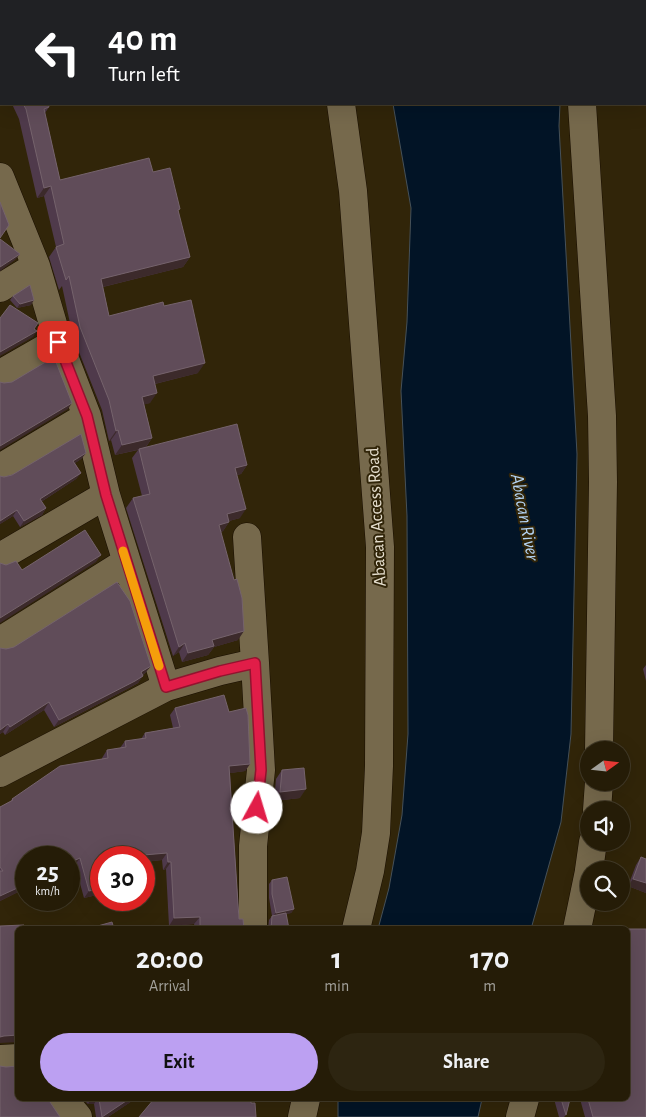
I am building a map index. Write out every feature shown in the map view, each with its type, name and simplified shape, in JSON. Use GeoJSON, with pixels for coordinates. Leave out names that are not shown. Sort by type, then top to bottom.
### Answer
{"type":"FeatureCollection","features":[{"type":"Feature","properties":{"kind":"street","name":"Abacan Access Road"},"geometry":{"type":"LineString","coordinates":[[341,105],[353,191],[380,547],[379,766],[376,833],[370,871],[357,926]]}},
{"type":"Feature","properties":{"kind":"street"},"geometry":{"type":"LineString","coordinates":[[582,105],[601,407],[603,482],[599,741]]}},
{"type":"Feature","properties":{"kind":"street"},"geometry":{"type":"LineString","coordinates":[[0,180],[36,266],[58,342],[87,416],[106,495],[166,687]]}},
{"type":"Feature","properties":{"kind":"street"},"geometry":{"type":"LineString","coordinates":[[0,288],[36,266]]}},
{"type":"Feature","properties":{"kind":"street"},"geometry":{"type":"LineString","coordinates":[[0,374],[58,342]]}},
{"type":"Feature","properties":{"kind":"street"},"geometry":{"type":"LineString","coordinates":[[0,468],[87,416]]}},
{"type":"Feature","properties":{"kind":"street"},"geometry":{"type":"LineString","coordinates":[[0,557],[106,495]]}},
{"type":"Feature","properties":{"kind":"street"},"geometry":{"type":"LineString","coordinates":[[247,537],[261,770],[253,846],[253,926]]}},
{"type":"Feature","properties":{"kind":"street"},"geometry":{"type":"LineString","coordinates":[[0,641],[126,562]]}},
{"type":"Feature","properties":{"kind":"street"},"geometry":{"type":"LineString","coordinates":[[0,773],[166,687],[255,663]]}},
{"type":"Feature","properties":{"kind":"street"},"geometry":{"type":"LineString","coordinates":[[578,926],[581,911]]}},
{"type":"Feature","properties":{"kind":"street"},"geometry":{"type":"LineString","coordinates":[[0,1059],[15,1058]]}},
{"type":"Feature","properties":{"kind":"street"},"geometry":{"type":"LineString","coordinates":[[65,1101],[78,1117]]}},
{"type":"Feature","properties":{"kind":"street"},"geometry":{"type":"LineString","coordinates":[[302,1117],[306,1101]]}},
{"type":"Feature","properties":{"kind":"street"},"geometry":{"type":"LineString","coordinates":[[520,1117],[524,1101]]}},
{"type":"Feature","properties":{"kind":"water","name":"Abacan River"},"geometry":{"type":"Polygon","coordinates":[[[393,105],[560,105],[559,126],[577,454],[571,734],[561,822],[532,926],[379,926],[389,888],[402,815],[408,734],[407,516],[401,391],[407,322],[411,208],[393,105]]]}},
{"type":"Feature","properties":{"kind":"water"},"geometry":{"type":"Polygon","coordinates":[[[338,1101],[482,1101],[478,1117],[338,1117],[338,1101]]]}},
{"type":"Feature","properties":{"kind":"building"},"geometry":{"type":"Polygon","coordinates":[[[24,105],[48,105],[49,107],[44,109],[60,180],[149,158],[153,172],[170,168],[190,257],[101,279],[109,316],[163,302],[164,306],[191,300],[205,363],[153,376],[157,393],[142,397],[152,438],[122,445],[118,430],[116,431],[109,400],[80,327],[69,276],[66,280],[56,247],[64,244],[51,186],[44,188],[24,105]]]}},
{"type":"Feature","properties":{"kind":"building"},"geometry":{"type":"Polygon","coordinates":[[[0,202],[9,225],[0,238],[0,202]]]}},
{"type":"Feature","properties":{"kind":"building"},"geometry":{"type":"Polygon","coordinates":[[[0,239],[20,254],[0,267],[0,239]]]}},
{"type":"Feature","properties":{"kind":"building"},"geometry":{"type":"Polygon","coordinates":[[[30,285],[34,300],[20,304],[13,296],[30,285]]]}},
{"type":"Feature","properties":{"kind":"building"},"geometry":{"type":"Polygon","coordinates":[[[10,305],[38,323],[34,329],[37,331],[0,352],[0,318],[10,305]]]}},
{"type":"Feature","properties":{"kind":"building"},"geometry":{"type":"Polygon","coordinates":[[[54,357],[72,403],[0,446],[0,382],[12,382],[54,357]]]}},
{"type":"Feature","properties":{"kind":"building"},"geometry":{"type":"Polygon","coordinates":[[[237,424],[247,465],[235,468],[246,509],[227,514],[229,522],[219,525],[234,580],[237,579],[242,598],[244,631],[212,640],[214,646],[188,653],[185,643],[179,647],[133,498],[150,494],[139,449],[237,424]]]}},
{"type":"Feature","properties":{"kind":"building"},"geometry":{"type":"Polygon","coordinates":[[[81,434],[86,453],[73,461],[81,473],[40,499],[46,508],[24,521],[17,510],[0,521],[0,476],[12,475],[81,434]]]}},
{"type":"Feature","properties":{"kind":"building"},"geometry":{"type":"Polygon","coordinates":[[[85,530],[101,555],[0,618],[0,563],[6,565],[16,561],[22,570],[85,530]]]}},
{"type":"Feature","properties":{"kind":"building"},"geometry":{"type":"Polygon","coordinates":[[[117,582],[130,601],[151,666],[141,672],[143,676],[135,681],[59,720],[49,702],[10,727],[8,724],[0,730],[0,648],[14,647],[117,582]]]}},
{"type":"Feature","properties":{"kind":"building"},"geometry":{"type":"Polygon","coordinates":[[[224,695],[229,712],[246,708],[250,764],[229,766],[239,919],[243,919],[244,926],[200,926],[200,917],[174,918],[171,862],[168,862],[167,853],[155,854],[155,846],[90,846],[89,891],[80,858],[80,846],[15,846],[15,889],[0,896],[0,871],[3,871],[0,867],[0,807],[13,800],[60,766],[108,758],[107,750],[126,747],[125,741],[146,738],[145,733],[180,727],[175,708],[224,695]]]}},
{"type":"Feature","properties":{"kind":"building"},"geometry":{"type":"Polygon","coordinates":[[[304,768],[306,789],[280,792],[282,770],[304,768]]]}},
{"type":"Feature","properties":{"kind":"building"},"geometry":{"type":"Polygon","coordinates":[[[641,857],[646,859],[646,883],[633,879],[641,857]]]}},
{"type":"Feature","properties":{"kind":"building"},"geometry":{"type":"Polygon","coordinates":[[[287,877],[294,909],[276,913],[272,894],[272,880],[287,877]]]}},
{"type":"Feature","properties":{"kind":"building"},"geometry":{"type":"Polygon","coordinates":[[[286,913],[288,926],[271,926],[272,916],[286,913]]]}},
{"type":"Feature","properties":{"kind":"building"},"geometry":{"type":"Polygon","coordinates":[[[112,922],[113,926],[98,926],[112,922]]]}},
{"type":"Feature","properties":{"kind":"building"},"geometry":{"type":"Polygon","coordinates":[[[24,925],[15,926],[15,1035],[0,1037],[0,926],[24,925]]]}},
{"type":"Feature","properties":{"kind":"building"},"geometry":{"type":"Polygon","coordinates":[[[630,929],[646,929],[646,1117],[593,1117],[589,1101],[630,1101],[630,929]]]}},
{"type":"Feature","properties":{"kind":"building"},"geometry":{"type":"Polygon","coordinates":[[[0,1066],[15,1066],[15,1101],[49,1101],[60,1117],[0,1117],[0,1066]]]}},
{"type":"Feature","properties":{"kind":"building"},"geometry":{"type":"Polygon","coordinates":[[[99,1101],[126,1101],[102,1117],[99,1101]]]}},
{"type":"Feature","properties":{"kind":"building"},"geometry":{"type":"Polygon","coordinates":[[[152,1101],[251,1101],[251,1103],[255,1103],[256,1117],[139,1117],[152,1101]]]}},
{"type":"Feature","properties":{"kind":"building"},"geometry":{"type":"Polygon","coordinates":[[[562,1101],[570,1101],[566,1115],[562,1101]]]}},
{"type":"Feature","properties":{"kind":"slow traffic"},"geometry":{"type":"LineString","coordinates":[[123,551],[159,666]]}},
{"type":"Feature","properties":{"kind":"route"},"geometry":{"type":"LineString","coordinates":[[58,342],[87,416],[106,495],[166,687],[255,663],[261,770],[257,808]]}}]}
